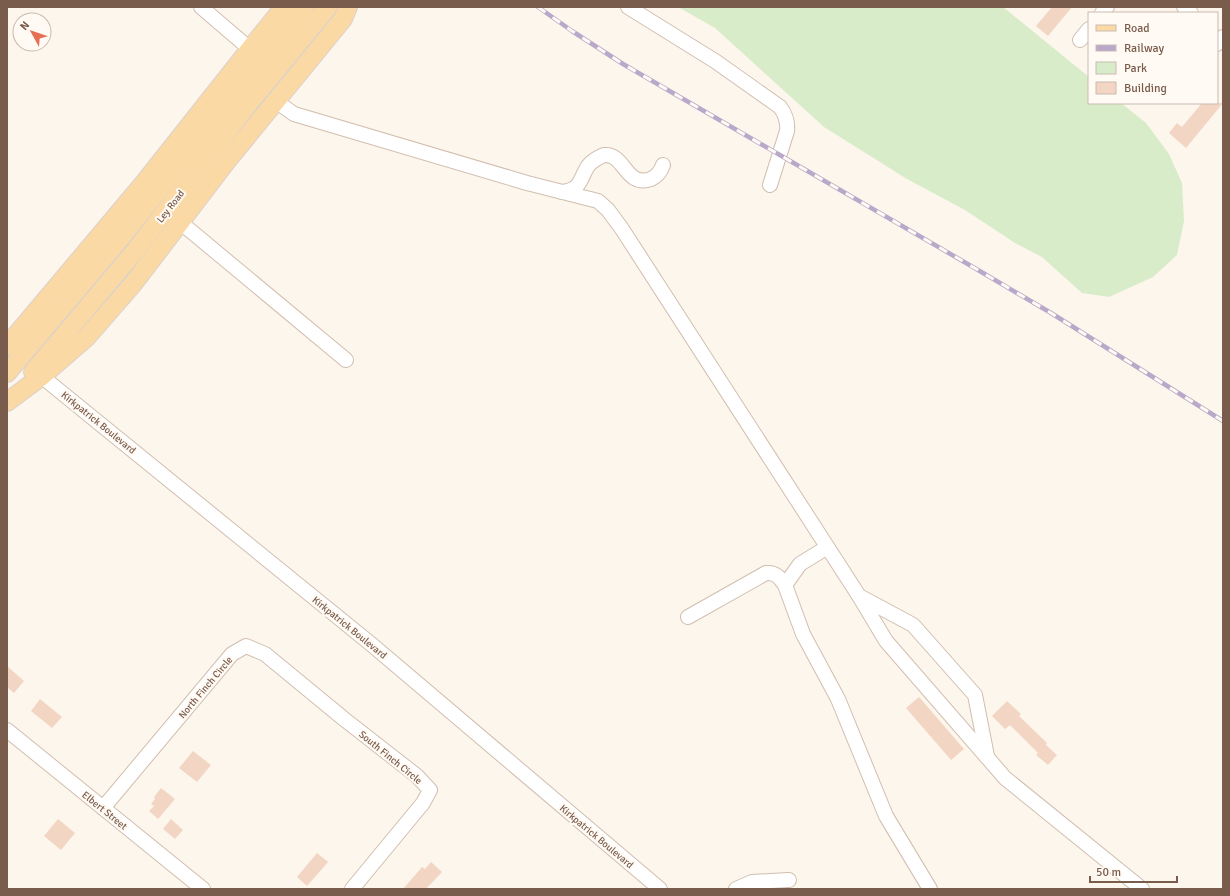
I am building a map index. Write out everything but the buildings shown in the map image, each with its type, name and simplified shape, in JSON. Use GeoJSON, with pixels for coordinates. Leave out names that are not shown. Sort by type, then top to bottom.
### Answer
{"type":"FeatureCollection","features":[{"type":"Feature","properties":{"kind":"main road"},"geometry":{"type":"LineString","coordinates":[[7,346],[144,183],[284,7]]}},
{"type":"Feature","properties":{"kind":"main road","name":"Ley Road"},"geometry":{"type":"LineString","coordinates":[[7,402],[38,373],[135,251],[305,7]]}},
{"type":"Feature","properties":{"kind":"main road","name":"Ley Road"},"geometry":{"type":"LineString","coordinates":[[7,373],[119,240],[242,98],[328,7]]}},
{"type":"Feature","properties":{"kind":"main road"},"geometry":{"type":"LineString","coordinates":[[28,348],[29,363],[38,373],[86,338],[133,284],[226,162],[343,19],[348,7]]}},
{"type":"Feature","properties":{"kind":"street"},"geometry":{"type":"LineString","coordinates":[[201,7],[250,49]]}},
{"type":"Feature","properties":{"kind":"street"},"geometry":{"type":"LineString","coordinates":[[628,7],[715,61],[780,107],[787,119],[787,132],[770,185]]}},
{"type":"Feature","properties":{"kind":"street"},"geometry":{"type":"LineString","coordinates":[[276,102],[294,114],[527,183],[598,201]]}},
{"type":"Feature","properties":{"kind":"street"},"geometry":{"type":"LineString","coordinates":[[562,192],[570,191],[576,188],[584,176],[588,165],[604,155],[614,157],[632,177],[638,180],[653,178],[661,170],[662,165]]}},
{"type":"Feature","properties":{"kind":"street"},"geometry":{"type":"LineString","coordinates":[[584,176],[598,201],[608,210],[622,229],[826,548],[859,596],[886,641],[1005,778],[1142,889]]}},
{"type":"Feature","properties":{"kind":"street"},"geometry":{"type":"LineString","coordinates":[[180,222],[346,360]]}},
{"type":"Feature","properties":{"kind":"street","name":"Kirkpatrick Boulevard"},"geometry":{"type":"LineString","coordinates":[[38,373],[371,644],[660,889]]}},
{"type":"Feature","properties":{"kind":"street"},"geometry":{"type":"LineString","coordinates":[[785,585],[800,564],[826,548]]}},
{"type":"Feature","properties":{"kind":"street"},"geometry":{"type":"LineString","coordinates":[[688,616],[766,573],[775,574],[780,578],[785,585],[803,634],[838,699],[886,816],[930,889]]}},
{"type":"Feature","properties":{"kind":"street"},"geometry":{"type":"LineString","coordinates":[[859,596],[913,625],[975,695],[987,757]]}},
{"type":"Feature","properties":{"kind":"street","name":"North Finch Circle"},"geometry":{"type":"LineString","coordinates":[[102,808],[232,654],[246,646],[265,654],[327,705]]}},
{"type":"Feature","properties":{"kind":"street","name":"South Finch Circle"},"geometry":{"type":"LineString","coordinates":[[327,705],[417,776],[430,790],[423,803],[352,889]]}},
{"type":"Feature","properties":{"kind":"street","name":"Elbert Street"},"geometry":{"type":"LineString","coordinates":[[7,730],[203,889]]}},
{"type":"Feature","properties":{"kind":"street"},"geometry":{"type":"LineString","coordinates":[[736,889],[752,882],[789,880]]}},
{"type":"Feature","properties":{"kind":"green space"},"geometry":{"type":"Polygon","coordinates":[[[678,7],[1003,7],[1088,76],[1088,104],[1122,104],[1146,123],[1169,154],[1182,183],[1184,221],[1177,255],[1153,277],[1109,297],[1082,293],[1042,257],[1015,243],[965,210],[907,179],[824,127],[715,28],[678,7]]]}},
{"type":"Feature","properties":{"kind":"railway"},"geometry":{"type":"LineString","coordinates":[[538,7],[623,64],[1051,313],[1223,421]]}}]}
